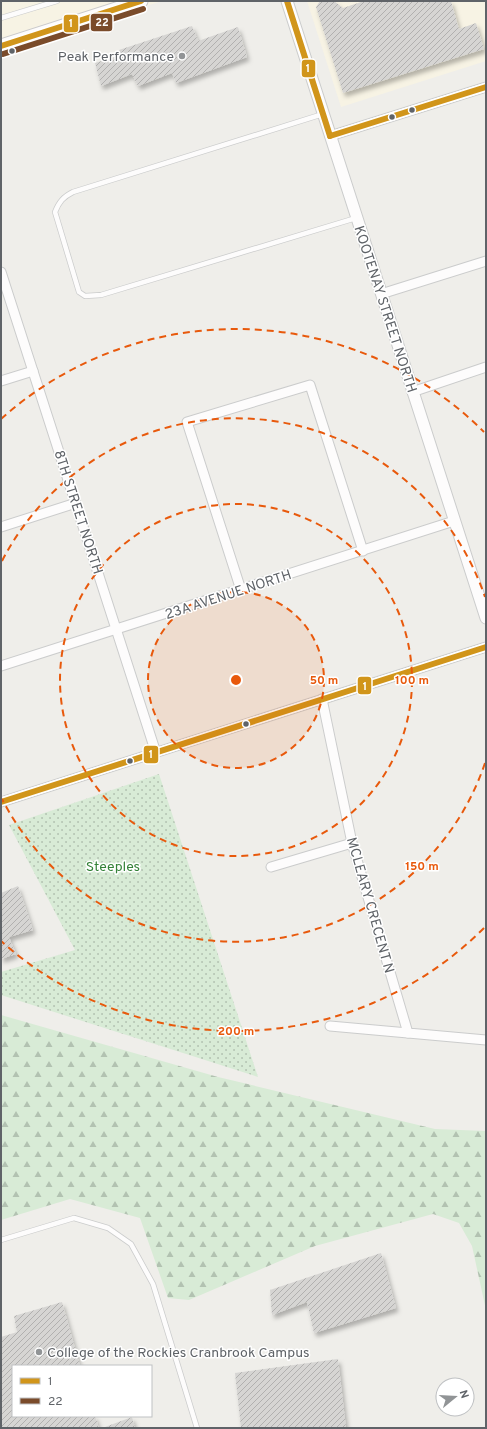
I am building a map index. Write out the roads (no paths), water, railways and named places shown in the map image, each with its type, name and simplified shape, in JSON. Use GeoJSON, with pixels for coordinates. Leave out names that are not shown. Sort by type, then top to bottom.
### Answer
{"type":"FeatureCollection","features":[{"type":"Feature","properties":{"kind":"main road"},"geometry":{"type":"LineString","coordinates":[[1,46],[136,2]]}},
{"type":"Feature","properties":{"kind":"street","name":"KOOTENAY STREET NORTH"},"geometry":{"type":"LineString","coordinates":[[287,1],[486,618]]}},
{"type":"Feature","properties":{"kind":"street"},"geometry":{"type":"LineString","coordinates":[[330,136],[486,87]]}},
{"type":"Feature","properties":{"kind":"street"},"geometry":{"type":"LineString","coordinates":[[381,294],[486,261]]}},
{"type":"Feature","properties":{"kind":"street","name":"8TH STREET NORTH"},"geometry":{"type":"LineString","coordinates":[[1,272],[156,753]]}},
{"type":"Feature","properties":{"kind":"street"},"geometry":{"type":"LineString","coordinates":[[412,392],[486,367]]}},
{"type":"Feature","properties":{"kind":"street"},"geometry":{"type":"LineString","coordinates":[[1,381],[33,371]]}},
{"type":"Feature","properties":{"kind":"street"},"geometry":{"type":"LineString","coordinates":[[240,590],[188,422],[310,385],[363,551]]}},
{"type":"Feature","properties":{"kind":"street"},"geometry":{"type":"LineString","coordinates":[[1,527],[76,503]]}},
{"type":"Feature","properties":{"kind":"street","name":"23A AVENUE NORTH"},"geometry":{"type":"LineString","coordinates":[[1,666],[454,521]]}},
{"type":"Feature","properties":{"kind":"street"},"geometry":{"type":"LineString","coordinates":[[1,802],[486,647]]}},
{"type":"Feature","properties":{"kind":"street","name":"MCLEARY CRECENT N"},"geometry":{"type":"LineString","coordinates":[[322,699],[352,843],[408,1033]]}},
{"type":"Feature","properties":{"kind":"street"},"geometry":{"type":"LineString","coordinates":[[271,867],[352,843]]}},
{"type":"Feature","properties":{"kind":"street"},"geometry":{"type":"LineString","coordinates":[[330,1026],[486,1040]]}},
{"type":"Feature","properties":{"kind":"lane"},"geometry":{"type":"LineString","coordinates":[[37,1],[38,7]]}},
{"type":"Feature","properties":{"kind":"lane"},"geometry":{"type":"LineString","coordinates":[[1,18],[57,1]]}},
{"type":"Feature","properties":{"kind":"lane"},"geometry":{"type":"LineString","coordinates":[[323,114],[64,196],[58,203],[54,212],[78,292],[85,296],[101,295],[357,218]]}},
{"type":"Feature","properties":{"kind":"lane"},"geometry":{"type":"LineString","coordinates":[[1,1240],[74,1218],[108,1228],[131,1244],[153,1284],[198,1428]]}},
{"type":"Feature","properties":{"kind":"place","name":"Peak Performance"},"geometry":{"type":"Point","coordinates":[182,56]}},
{"type":"Feature","properties":{"kind":"place","name":"College of the Rockies Cranbrook Campus"},"geometry":{"type":"Point","coordinates":[39,1352]}},
{"type":"Feature","properties":{"kind":"park label","name":"Steeples"},"geometry":{"type":"Point","coordinates":[113,866]}}]}
